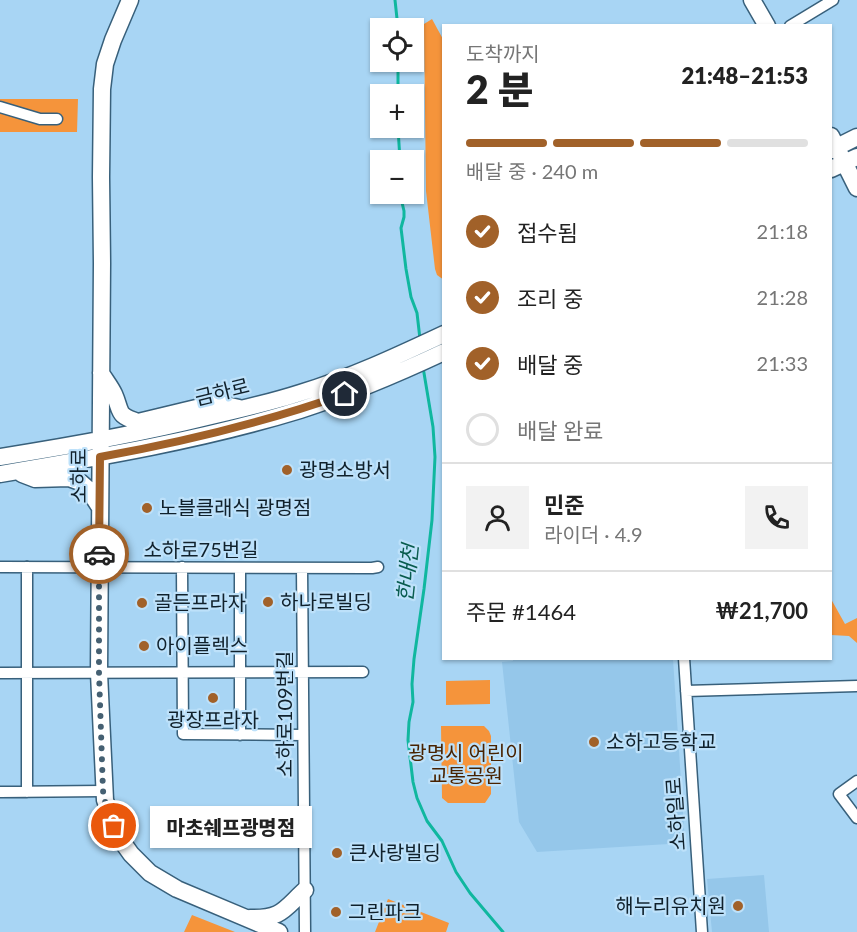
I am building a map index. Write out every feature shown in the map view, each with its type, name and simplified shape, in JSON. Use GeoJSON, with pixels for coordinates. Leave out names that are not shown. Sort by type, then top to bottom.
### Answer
{"type":"FeatureCollection","features":[{"type":"Feature","properties":{"kind":"street","name":"소하로"},"geometry":{"type":"LineString","coordinates":[[130,0],[105,64],[102,88],[99,673],[103,791],[108,813],[121,840],[146,869],[177,889],[279,932]]}},
{"type":"Feature","properties":{"kind":"street"},"geometry":{"type":"LineString","coordinates":[[752,0],[766,24]]}},
{"type":"Feature","properties":{"kind":"street"},"geometry":{"type":"LineString","coordinates":[[793,24],[833,0]]}},
{"type":"Feature","properties":{"kind":"street"},"geometry":{"type":"LineString","coordinates":[[0,107],[40,119],[57,119]]}},
{"type":"Feature","properties":{"kind":"street"},"geometry":{"type":"LineString","coordinates":[[857,137],[833,144],[857,188]]}},
{"type":"Feature","properties":{"kind":"street","name":"금하로"},"geometry":{"type":"LineString","coordinates":[[0,457],[100,449],[143,449],[300,410],[368,386],[401,363],[442,344]]}},
{"type":"Feature","properties":{"kind":"street","name":"금하로"},"geometry":{"type":"LineString","coordinates":[[8,472],[100,449],[140,433],[301,393],[361,371],[401,363]]}},
{"type":"Feature","properties":{"kind":"street"},"geometry":{"type":"LineString","coordinates":[[101,372],[114,395],[118,410],[127,418],[138,422],[217,403],[243,409]]}},
{"type":"Feature","properties":{"kind":"street"},"geometry":{"type":"LineString","coordinates":[[8,472],[35,479],[69,478],[80,482],[88,489],[99,507]]}},
{"type":"Feature","properties":{"kind":"street","name":"소하로75번길"},"geometry":{"type":"LineString","coordinates":[[0,567],[378,567]]}},
{"type":"Feature","properties":{"kind":"street"},"geometry":{"type":"LineString","coordinates":[[27,567],[27,792]]}},
{"type":"Feature","properties":{"kind":"street"},"geometry":{"type":"LineString","coordinates":[[182,567],[183,734],[303,735]]}},
{"type":"Feature","properties":{"kind":"street"},"geometry":{"type":"LineString","coordinates":[[240,568],[240,735]]}},
{"type":"Feature","properties":{"kind":"street","name":"소하로109번길"},"geometry":{"type":"LineString","coordinates":[[302,568],[305,932]]}},
{"type":"Feature","properties":{"kind":"street","name":"소하일로"},"geometry":{"type":"LineString","coordinates":[[684,660],[702,932]]}},
{"type":"Feature","properties":{"kind":"street"},"geometry":{"type":"LineString","coordinates":[[0,674],[363,672]]}},
{"type":"Feature","properties":{"kind":"street"},"geometry":{"type":"LineString","coordinates":[[686,691],[857,686]]}},
{"type":"Feature","properties":{"kind":"street"},"geometry":{"type":"LineString","coordinates":[[857,781],[839,794],[857,818]]}},
{"type":"Feature","properties":{"kind":"street"},"geometry":{"type":"LineString","coordinates":[[0,792],[103,791]]}},
{"type":"Feature","properties":{"kind":"street"},"geometry":{"type":"LineString","coordinates":[[245,917],[274,916],[285,910],[305,890]]}},
{"type":"Feature","properties":{"kind":"shaded area","name":"소하고등학교"},"geometry":{"type":"Polygon","coordinates":[[[673,660],[685,843],[537,852],[519,822],[502,662],[673,660]]]}},
{"type":"Feature","properties":{"kind":"shaded area","name":"해누리유치원"},"geometry":{"type":"Polygon","coordinates":[[[764,875],[769,932],[712,932],[707,879],[764,875]]]}},
{"type":"Feature","properties":{"kind":"green space"},"geometry":{"type":"Polygon","coordinates":[[[432,19],[442,37],[442,279],[437,275],[435,269],[426,191],[424,24],[432,19]]]}},
{"type":"Feature","properties":{"kind":"green space"},"geometry":{"type":"Polygon","coordinates":[[[0,99],[78,99],[77,132],[0,132],[0,99]]]}},
{"type":"Feature","properties":{"kind":"green space"},"geometry":{"type":"Polygon","coordinates":[[[832,601],[845,624],[857,618],[857,643],[849,636],[832,635],[832,601]]]}},
{"type":"Feature","properties":{"kind":"green space"},"geometry":{"type":"Polygon","coordinates":[[[490,680],[490,704],[446,705],[446,681],[490,680]]]}},
{"type":"Feature","properties":{"kind":"green space","name":"광명시 어린이 교통공원"},"geometry":{"type":"Polygon","coordinates":[[[441,726],[484,726],[489,731],[491,736],[491,794],[485,803],[448,803],[442,798],[441,726]]]}},
{"type":"Feature","properties":{"kind":"green space"},"geometry":{"type":"Polygon","coordinates":[[[388,899],[449,923],[446,932],[375,932],[388,899]]]}},
{"type":"Feature","properties":{"kind":"green space"},"geometry":{"type":"Polygon","coordinates":[[[192,915],[235,932],[184,932],[192,915]]]}},
{"type":"Feature","properties":{"kind":"waterway","name":"한내천"},"geometry":{"type":"LineString","coordinates":[[395,0],[397,18]]}},
{"type":"Feature","properties":{"kind":"waterway","name":"한내천"},"geometry":{"type":"LineString","coordinates":[[398,72],[398,84]]}},
{"type":"Feature","properties":{"kind":"waterway","name":"한내천"},"geometry":{"type":"LineString","coordinates":[[399,138],[399,150]]}},
{"type":"Feature","properties":{"kind":"waterway","name":"한내천"},"geometry":{"type":"LineString","coordinates":[[402,204],[404,217],[401,228],[406,269],[411,297],[417,313],[420,339]]}},
{"type":"Feature","properties":{"kind":"waterway","name":"한내천"},"geometry":{"type":"LineString","coordinates":[[423,367],[433,427],[435,457],[432,520],[414,659],[413,702],[409,722],[408,740],[413,782],[427,821],[442,841],[456,872],[470,893],[503,932]]}},
{"type":"Feature","properties":{"kind":"way so far"},"geometry":{"type":"LineString","coordinates":[[99,554],[99,673],[103,791],[114,826]]}},
{"type":"Feature","properties":{"kind":"place","name":"광명소방서"},"geometry":{"type":"Point","coordinates":[287,470]}},
{"type":"Feature","properties":{"kind":"place","name":"노블클래식 광명점"},"geometry":{"type":"Point","coordinates":[147,508]}},
{"type":"Feature","properties":{"kind":"place","name":"하나로빌딩"},"geometry":{"type":"Point","coordinates":[268,602]}},
{"type":"Feature","properties":{"kind":"place","name":"골든프라자"},"geometry":{"type":"Point","coordinates":[142,603]}},
{"type":"Feature","properties":{"kind":"place","name":"아이플렉스"},"geometry":{"type":"Point","coordinates":[144,646]}},
{"type":"Feature","properties":{"kind":"place","name":"광장프라자"},"geometry":{"type":"Point","coordinates":[213,698]}},
{"type":"Feature","properties":{"kind":"place","name":"소하고등학교"},"geometry":{"type":"Point","coordinates":[594,742]}},
{"type":"Feature","properties":{"kind":"place","name":"마초쉐프광명점"},"geometry":{"type":"Point","coordinates":[114,826]}},
{"type":"Feature","properties":{"kind":"place","name":"큰사랑빌딩"},"geometry":{"type":"Point","coordinates":[337,853]}},
{"type":"Feature","properties":{"kind":"place","name":"해누리유치원"},"geometry":{"type":"Point","coordinates":[738,906]}},
{"type":"Feature","properties":{"kind":"place","name":"그린파크"},"geometry":{"type":"Point","coordinates":[336,912]}},
{"type":"Feature","properties":{"kind":"route"},"geometry":{"type":"LineString","coordinates":[[99,554],[100,457],[143,449],[300,410],[345,394]]}}]}
